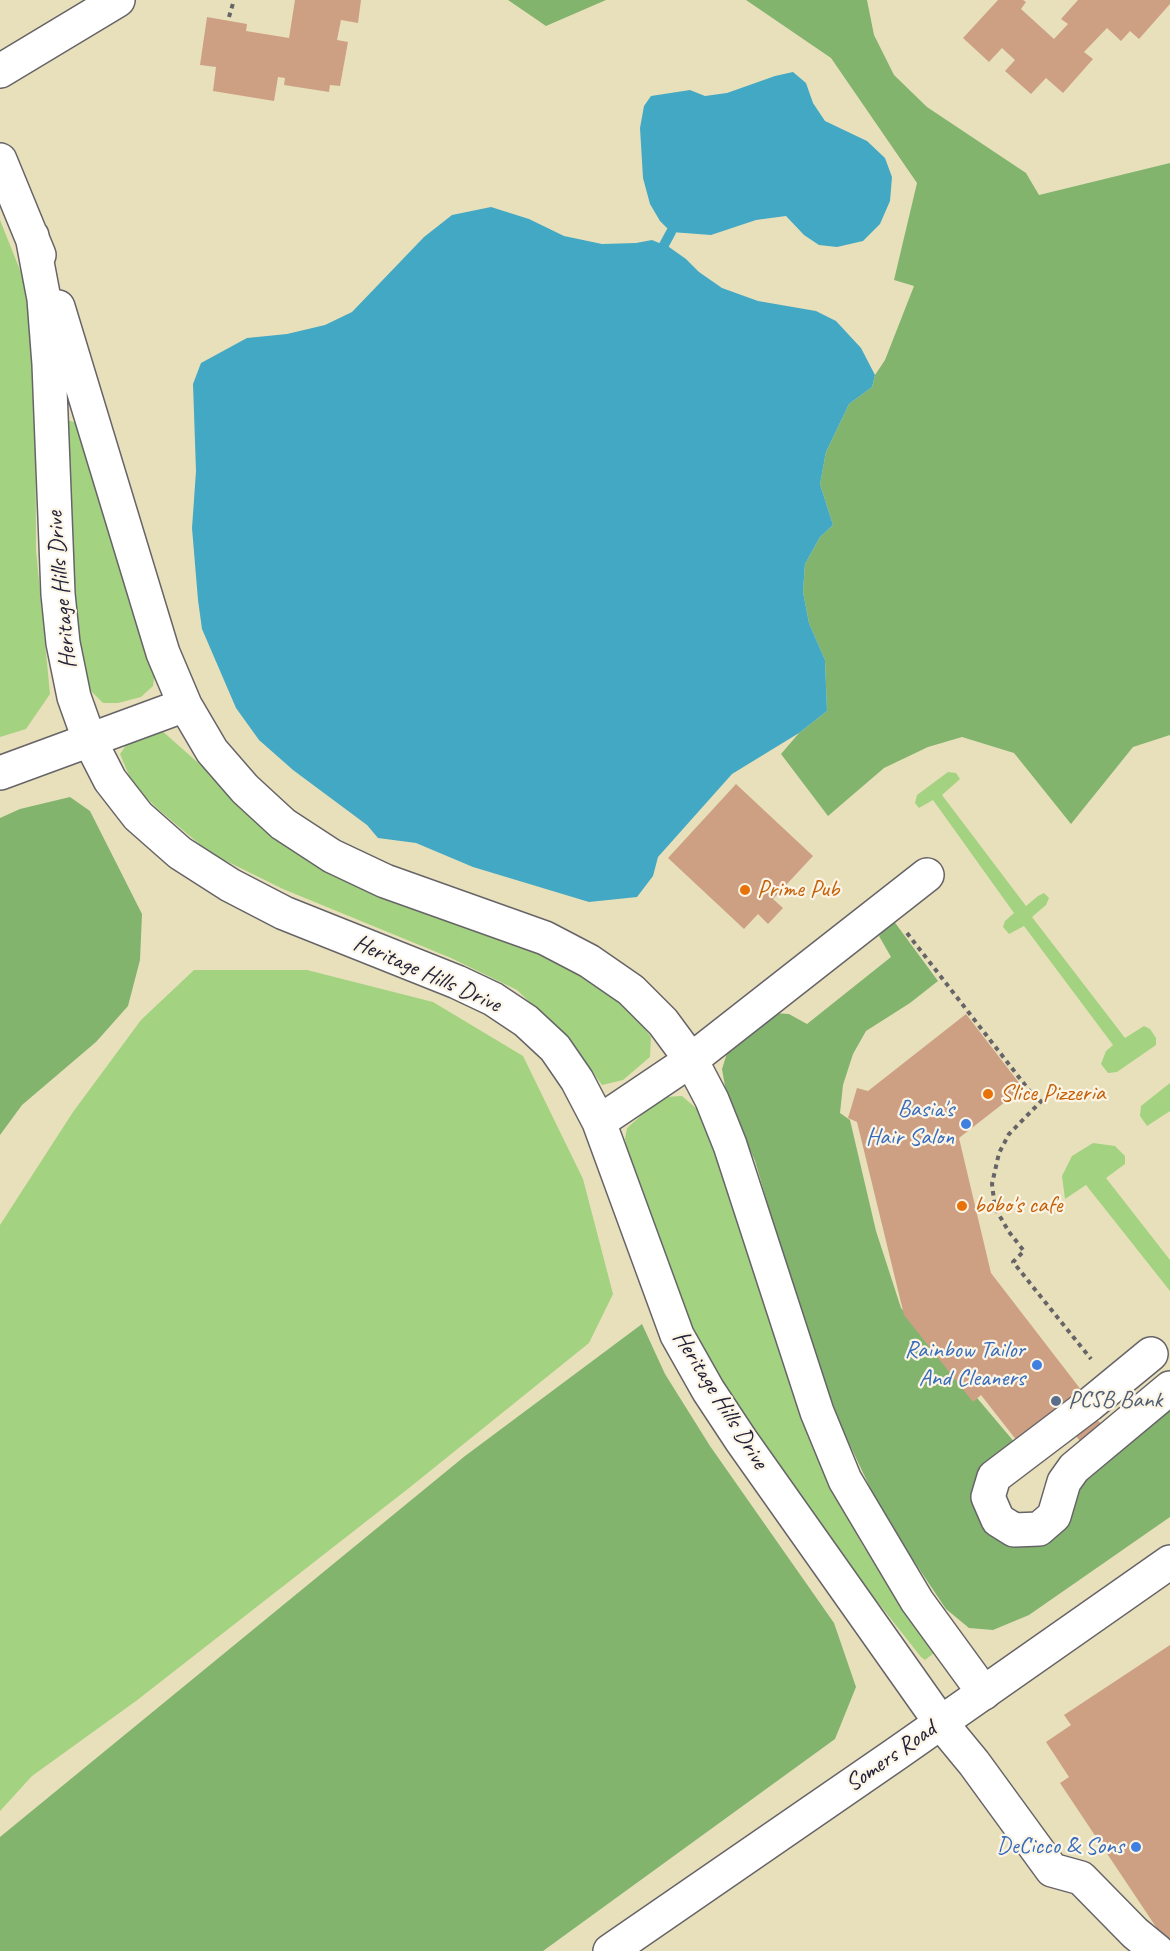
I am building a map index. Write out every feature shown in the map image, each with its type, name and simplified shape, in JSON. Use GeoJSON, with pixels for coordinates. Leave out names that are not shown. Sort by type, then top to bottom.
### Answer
{"type":"FeatureCollection","features":[{"type":"Feature","properties":{"kind":"street"},"geometry":{"type":"LineString","coordinates":[[0,71],[118,0]]}},
{"type":"Feature","properties":{"kind":"street","name":"Heritage Hills Drive"},"geometry":{"type":"LineString","coordinates":[[0,160],[32,236],[63,323],[143,594],[163,653],[185,705],[212,751],[245,789],[283,824],[332,856],[386,881],[545,938],[589,961],[631,990],[663,1022],[691,1060],[712,1100],[730,1145],[817,1412],[845,1480],[917,1601],[984,1693]]}},
{"type":"Feature","properties":{"kind":"street","name":"Heritage Hills Drive"},"geometry":{"type":"LineString","coordinates":[[32,236],[44,299],[49,364],[57,583],[63,643],[74,697],[89,739],[110,780],[138,816],[180,853],[230,885],[284,913],[457,982],[493,999],[526,1021],[555,1048],[577,1080],[599,1122],[677,1335],[708,1390],[741,1440],[941,1723],[974,1763],[1052,1870],[1081,1878],[1135,1933],[1157,1951]]}},
{"type":"Feature","properties":{"kind":"street"},"geometry":{"type":"LineString","coordinates":[[0,772],[185,705]]}},
{"type":"Feature","properties":{"kind":"street"},"geometry":{"type":"LineString","coordinates":[[599,1122],[691,1060],[927,875]]}},
{"type":"Feature","properties":{"kind":"street"},"geometry":{"type":"LineString","coordinates":[[1151,1354],[1089,1405],[994,1477],[988,1497],[998,1520],[1014,1530],[1039,1529],[1054,1516],[1064,1482],[1074,1468],[1170,1388]]}},
{"type":"Feature","properties":{"kind":"street","name":"Somers Road"},"geometry":{"type":"LineString","coordinates":[[610,1951],[1170,1562]]}},
{"type":"Feature","properties":{"kind":"path"},"geometry":{"type":"LineString","coordinates":[[229,17],[234,0]]}},
{"type":"Feature","properties":{"kind":"path"},"geometry":{"type":"LineString","coordinates":[[904,928],[1039,1103]]}},
{"type":"Feature","properties":{"kind":"path"},"geometry":{"type":"LineString","coordinates":[[1055,1087],[1008,1134],[999,1153],[992,1184],[995,1208],[1009,1232],[1024,1251],[1013,1262],[1092,1360]]}},
{"type":"Feature","properties":{"kind":"green space"},"geometry":{"type":"Polygon","coordinates":[[[508,0],[606,0],[546,26],[508,0]]]}},
{"type":"Feature","properties":{"kind":"green space"},"geometry":{"type":"Polygon","coordinates":[[[746,0],[867,0],[874,35],[894,75],[927,107],[1026,173],[1039,195],[1170,163],[1170,735],[1133,747],[1071,824],[1014,753],[962,737],[928,747],[884,768],[828,816],[781,754],[799,733],[827,711],[825,660],[809,623],[803,592],[805,564],[820,537],[833,525],[820,484],[826,452],[849,404],[872,387],[875,375],[885,360],[914,286],[894,280],[917,183],[831,58],[746,0]]]}},
{"type":"Feature","properties":{"kind":"green space"},"geometry":{"type":"Polygon","coordinates":[[[0,220],[22,275],[35,356],[36,550],[50,694],[26,729],[0,737],[0,220]]]}},
{"type":"Feature","properties":{"kind":"green space"},"geometry":{"type":"Polygon","coordinates":[[[68,420],[79,424],[129,602],[155,673],[153,686],[141,697],[118,703],[103,703],[90,690],[77,649],[64,435],[68,420]]]}},
{"type":"Feature","properties":{"kind":"green space"},"geometry":{"type":"Polygon","coordinates":[[[160,729],[291,845],[564,964],[622,999],[651,1037],[650,1057],[623,1080],[602,1085],[568,1039],[517,990],[451,958],[283,889],[210,853],[133,785],[120,754],[131,738],[160,729]]]}},
{"type":"Feature","properties":{"kind":"green space"},"geometry":{"type":"Polygon","coordinates":[[[948,772],[956,773],[960,779],[942,795],[1026,906],[1044,893],[1049,898],[1046,905],[1032,917],[1125,1038],[1144,1026],[1150,1029],[1156,1038],[1156,1045],[1117,1072],[1108,1073],[1101,1064],[1106,1051],[1113,1045],[1024,926],[1009,934],[1003,927],[1005,921],[1014,913],[933,800],[919,808],[915,803],[917,795],[948,772]]]}},
{"type":"Feature","properties":{"kind":"green space"},"geometry":{"type":"Polygon","coordinates":[[[70,797],[90,811],[142,914],[140,960],[128,1006],[96,1042],[22,1105],[0,1135],[0,818],[20,809],[70,797]]]}},
{"type":"Feature","properties":{"kind":"green space"},"geometry":{"type":"Polygon","coordinates":[[[893,920],[938,981],[910,1003],[866,1031],[853,1054],[843,1085],[840,1113],[850,1120],[876,1231],[901,1308],[1016,1444],[991,1465],[1016,1544],[1078,1477],[1170,1409],[1170,1517],[1029,1615],[993,1630],[969,1628],[946,1609],[883,1515],[839,1422],[784,1259],[755,1161],[727,1098],[722,1069],[729,1047],[774,1013],[789,1014],[807,1024],[891,957],[879,936],[893,920]]]}},
{"type":"Feature","properties":{"kind":"green space"},"geometry":{"type":"Polygon","coordinates":[[[194,970],[307,970],[433,1002],[523,1056],[583,1179],[613,1294],[589,1343],[409,1488],[136,1701],[32,1776],[0,1811],[0,1225],[73,1112],[141,1020],[194,970]]]}},
{"type":"Feature","properties":{"kind":"green space"},"geometry":{"type":"Polygon","coordinates":[[[1170,1083],[1170,1111],[1147,1126],[1140,1116],[1141,1106],[1170,1083]]]}},
{"type":"Feature","properties":{"kind":"green space"},"geometry":{"type":"Polygon","coordinates":[[[682,1096],[697,1109],[727,1180],[804,1425],[831,1486],[863,1546],[934,1653],[925,1660],[857,1576],[801,1497],[722,1382],[694,1332],[674,1285],[629,1158],[625,1139],[627,1128],[653,1105],[666,1097],[682,1096]]]}},
{"type":"Feature","properties":{"kind":"green space"},"geometry":{"type":"Polygon","coordinates":[[[1093,1143],[1115,1146],[1125,1156],[1125,1164],[1106,1178],[1170,1260],[1170,1291],[1086,1185],[1065,1199],[1062,1176],[1072,1156],[1093,1143]]]}},
{"type":"Feature","properties":{"kind":"green space"},"geometry":{"type":"Polygon","coordinates":[[[642,1324],[665,1374],[710,1446],[834,1623],[856,1687],[835,1739],[543,1951],[0,1951],[0,1837],[465,1456],[642,1324]]]}},
{"type":"Feature","properties":{"kind":"water"},"geometry":{"type":"Polygon","coordinates":[[[793,72],[806,83],[813,103],[825,121],[867,141],[885,158],[892,177],[890,201],[880,224],[863,241],[837,247],[819,245],[804,235],[786,216],[756,220],[711,235],[671,232],[660,221],[650,204],[643,178],[640,128],[644,106],[651,96],[690,90],[705,96],[727,93],[793,72]]]}},
{"type":"Feature","properties":{"kind":"water"},"geometry":{"type":"Polygon","coordinates":[[[491,207],[529,219],[564,236],[602,244],[652,240],[669,247],[722,288],[758,301],[816,311],[836,321],[861,348],[875,375],[872,387],[849,404],[826,452],[820,484],[833,525],[820,537],[805,564],[803,592],[809,623],[825,660],[827,711],[799,733],[732,774],[658,857],[653,876],[637,897],[589,902],[473,867],[416,843],[378,838],[367,825],[293,770],[259,740],[236,708],[202,629],[192,528],[196,471],[193,384],[201,363],[247,338],[287,334],[325,325],[352,312],[424,237],[452,215],[491,207]]]}},
{"type":"Feature","properties":{"kind":"building"},"geometry":{"type":"Polygon","coordinates":[[[295,0],[361,0],[358,23],[341,20],[337,40],[348,42],[340,86],[330,85],[329,92],[284,85],[285,78],[278,77],[274,101],[213,91],[216,67],[200,65],[207,17],[247,24],[246,31],[289,38],[295,0]]]}},
{"type":"Feature","properties":{"kind":"building"},"geometry":{"type":"Polygon","coordinates":[[[998,0],[1026,2],[1021,9],[1054,39],[1068,24],[1061,19],[1078,0],[1170,0],[1170,4],[1139,39],[1130,31],[1121,41],[1107,28],[1084,52],[1093,59],[1063,93],[1046,78],[1031,94],[1005,71],[1015,60],[1002,48],[989,62],[963,38],[998,0]]]}},
{"type":"Feature","properties":{"kind":"building"},"geometry":{"type":"Polygon","coordinates":[[[736,784],[813,856],[773,899],[783,908],[768,924],[758,914],[744,929],[668,858],[736,784]]]}},
{"type":"Feature","properties":{"kind":"building"},"geometry":{"type":"Polygon","coordinates":[[[966,1014],[1023,1088],[959,1138],[991,1273],[1085,1395],[1081,1399],[1104,1428],[1083,1445],[1060,1415],[1021,1446],[981,1395],[973,1402],[904,1315],[857,1122],[848,1118],[857,1088],[868,1091],[966,1014]]]}},
{"type":"Feature","properties":{"kind":"building","name":"DeCicco & Sons"},"geometry":{"type":"Polygon","coordinates":[[[1170,1645],[1170,1944],[1164,1934],[1162,1936],[1060,1783],[1069,1777],[1046,1742],[1071,1725],[1064,1715],[1170,1645]]]}},
{"type":"Feature","properties":{"kind":"waterway"},"geometry":{"type":"LineString","coordinates":[[664,245],[671,232]]}},
{"type":"Feature","properties":{"kind":"place","name":"Prime Pub"},"geometry":{"type":"Point","coordinates":[745,890]}},
{"type":"Feature","properties":{"kind":"place","name":"Slice Pizzeria"},"geometry":{"type":"Point","coordinates":[988,1094]}},
{"type":"Feature","properties":{"kind":"place","name":"Basia's Hair Salon"},"geometry":{"type":"Point","coordinates":[966,1124]}},
{"type":"Feature","properties":{"kind":"place","name":"bobo's cafe"},"geometry":{"type":"Point","coordinates":[962,1206]}},
{"type":"Feature","properties":{"kind":"place","name":"Rainbow Tailor And Cleaners"},"geometry":{"type":"Point","coordinates":[1037,1365]}},
{"type":"Feature","properties":{"kind":"place","name":"PCSB Bank"},"geometry":{"type":"Point","coordinates":[1056,1401]}},
{"type":"Feature","properties":{"kind":"place","name":"DeCicco & Sons"},"geometry":{"type":"Point","coordinates":[1136,1847]}}]}
